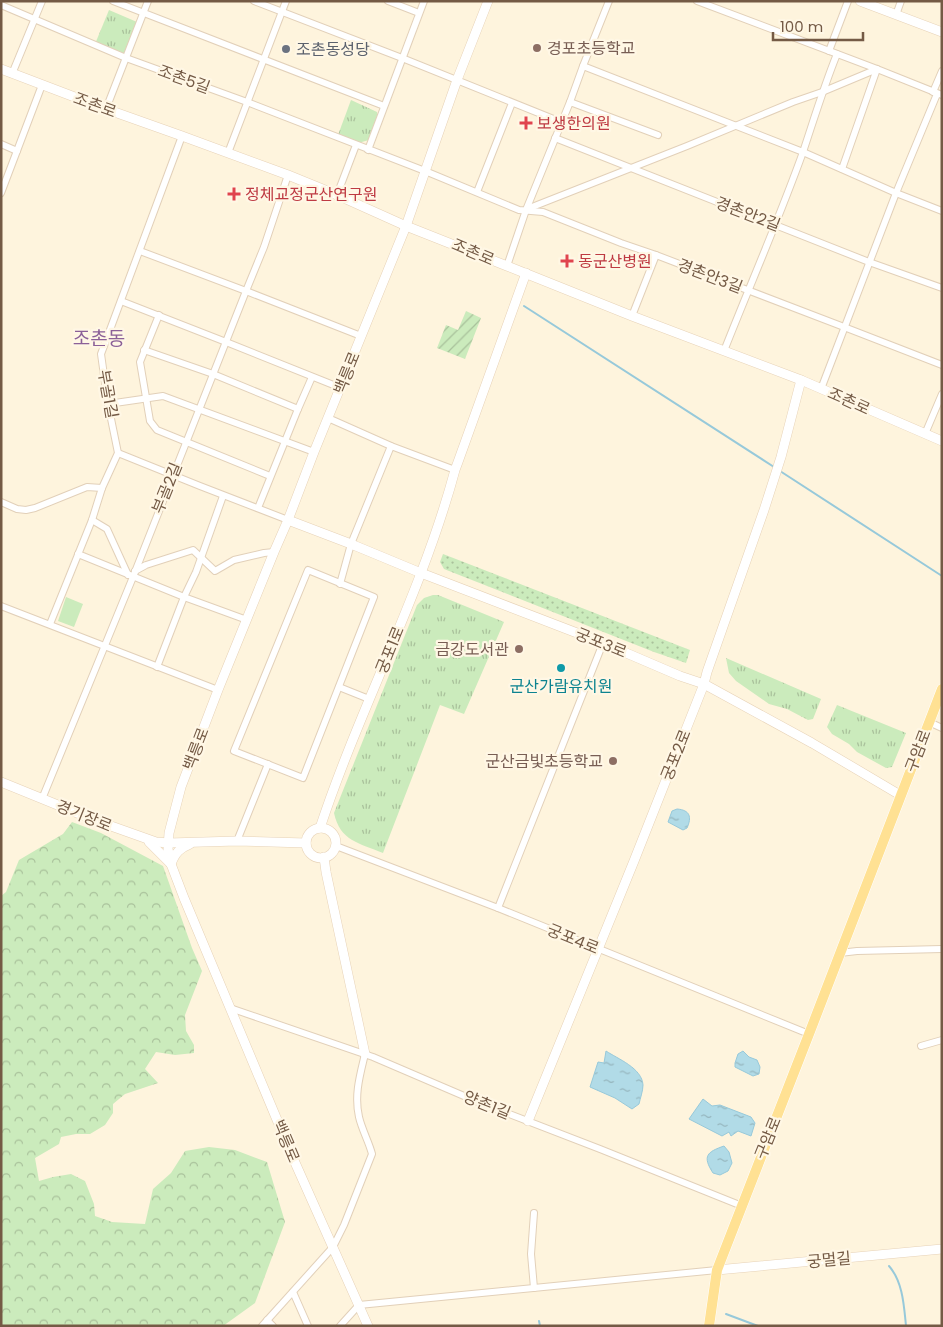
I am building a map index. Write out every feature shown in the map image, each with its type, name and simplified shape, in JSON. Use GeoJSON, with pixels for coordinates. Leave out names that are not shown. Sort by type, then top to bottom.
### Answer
{"type":"FeatureCollection","features":[{"type":"Feature","properties":{"kind":"main road","name":"구암로"},"geometry":{"type":"LineString","coordinates":[[709,1326],[716,1270],[942,689]]}},
{"type":"Feature","properties":{"kind":"street"},"geometry":{"type":"LineString","coordinates":[[12,74],[42,1]]}},
{"type":"Feature","properties":{"kind":"street"},"geometry":{"type":"LineString","coordinates":[[113,1],[384,106]]}},
{"type":"Feature","properties":{"kind":"street"},"geometry":{"type":"LineString","coordinates":[[106,109],[148,1]]}},
{"type":"Feature","properties":{"kind":"street"},"geometry":{"type":"LineString","coordinates":[[254,1],[561,122]]}},
{"type":"Feature","properties":{"kind":"street"},"geometry":{"type":"LineString","coordinates":[[228,153],[286,1]]}},
{"type":"Feature","properties":{"kind":"street"},"geometry":{"type":"LineString","coordinates":[[388,1],[419,13]]}},
{"type":"Feature","properties":{"kind":"street"},"geometry":{"type":"LineString","coordinates":[[368,150],[424,1]]}},
{"type":"Feature","properties":{"kind":"street","name":"백릉로"},"geometry":{"type":"LineString","coordinates":[[368,1326],[293,1158],[230,1008],[171,864],[168,849],[178,797],[218,690],[406,226],[457,80],[488,1]]}},
{"type":"Feature","properties":{"kind":"street"},"geometry":{"type":"LineString","coordinates":[[507,266],[526,210],[609,1]]}},
{"type":"Feature","properties":{"kind":"street"},"geometry":{"type":"LineString","coordinates":[[697,1],[877,69],[937,94]]}},
{"type":"Feature","properties":{"kind":"street"},"geometry":{"type":"LineString","coordinates":[[829,51],[848,1]]}},
{"type":"Feature","properties":{"kind":"street"},"geometry":{"type":"LineString","coordinates":[[860,1],[942,32]]}},
{"type":"Feature","properties":{"kind":"street"},"geometry":{"type":"LineString","coordinates":[[896,15],[901,1]]}},
{"type":"Feature","properties":{"kind":"street","name":"조촌5길"},"geometry":{"type":"LineString","coordinates":[[1,5],[126,58],[247,102],[425,171]]}},
{"type":"Feature","properties":{"kind":"street"},"geometry":{"type":"LineString","coordinates":[[724,351],[803,152],[836,54]]}},
{"type":"Feature","properties":{"kind":"street"},"geometry":{"type":"LineString","coordinates":[[583,66],[803,152],[942,212]]}},
{"type":"Feature","properties":{"kind":"street","name":"조촌로"},"geometry":{"type":"LineString","coordinates":[[1,69],[288,175],[406,226],[632,316],[801,380],[942,441]]}},
{"type":"Feature","properties":{"kind":"street"},"geometry":{"type":"LineString","coordinates":[[526,210],[877,69]]}},
{"type":"Feature","properties":{"kind":"street"},"geometry":{"type":"LineString","coordinates":[[842,169],[877,69]]}},
{"type":"Feature","properties":{"kind":"street"},"geometry":{"type":"LineString","coordinates":[[821,389],[896,193],[937,94],[942,71]]}},
{"type":"Feature","properties":{"kind":"street"},"geometry":{"type":"LineString","coordinates":[[1,193],[42,85]]}},
{"type":"Feature","properties":{"kind":"street"},"geometry":{"type":"LineString","coordinates":[[570,102],[658,135]]}},
{"type":"Feature","properties":{"kind":"street"},"geometry":{"type":"LineString","coordinates":[[425,171],[477,192],[512,103]]}},
{"type":"Feature","properties":{"kind":"street","name":"부골1길"},"geometry":{"type":"LineString","coordinates":[[118,453],[108,404],[101,354],[182,136]]}},
{"type":"Feature","properties":{"kind":"street","name":"경촌안2길"},"geometry":{"type":"LineString","coordinates":[[555,138],[869,262],[942,288]]}},
{"type":"Feature","properties":{"kind":"street"},"geometry":{"type":"LineString","coordinates":[[1,144],[17,151]]}},
{"type":"Feature","properties":{"kind":"street"},"geometry":{"type":"LineString","coordinates":[[337,195],[356,145]]}},
{"type":"Feature","properties":{"kind":"street","name":"부골2길"},"geometry":{"type":"LineString","coordinates":[[42,799],[264,247],[288,175]]}},
{"type":"Feature","properties":{"kind":"street","name":"경촌안3길"},"geometry":{"type":"LineString","coordinates":[[477,192],[520,210],[543,212],[942,365]]}},
{"type":"Feature","properties":{"kind":"street"},"geometry":{"type":"LineString","coordinates":[[140,251],[362,336]]}},
{"type":"Feature","properties":{"kind":"street"},"geometry":{"type":"LineString","coordinates":[[632,316],[656,255]]}},
{"type":"Feature","properties":{"kind":"street","name":"궁포1로"},"geometry":{"type":"LineString","coordinates":[[320,828],[338,776],[421,574],[454,470],[526,273]]}},
{"type":"Feature","properties":{"kind":"street"},"geometry":{"type":"LineString","coordinates":[[121,301],[341,388]]}},
{"type":"Feature","properties":{"kind":"street"},"geometry":{"type":"LineString","coordinates":[[159,315],[140,362],[150,421],[157,430],[270,476]]}},
{"type":"Feature","properties":{"kind":"street"},"geometry":{"type":"LineString","coordinates":[[144,350],[213,374],[298,409]]}},
{"type":"Feature","properties":{"kind":"street"},"geometry":{"type":"LineString","coordinates":[[258,508],[312,377]]}},
{"type":"Feature","properties":{"kind":"street","name":"궁포2로"},"geometry":{"type":"LineString","coordinates":[[528,1121],[704,684],[781,457],[801,380]]}},
{"type":"Feature","properties":{"kind":"street"},"geometry":{"type":"LineString","coordinates":[[942,394],[928,435],[942,434]]}},
{"type":"Feature","properties":{"kind":"street"},"geometry":{"type":"LineString","coordinates":[[108,404],[163,396],[314,452]]}},
{"type":"Feature","properties":{"kind":"street"},"geometry":{"type":"LineString","coordinates":[[328,418],[391,446],[454,470]]}},
{"type":"Feature","properties":{"kind":"street"},"geometry":{"type":"LineString","coordinates":[[340,584],[351,544],[391,446]]}},
{"type":"Feature","properties":{"kind":"street"},"geometry":{"type":"LineString","coordinates":[[50,624],[92,520],[102,488],[118,453],[172,476],[288,520]]}},
{"type":"Feature","properties":{"kind":"street"},"geometry":{"type":"LineString","coordinates":[[1,502],[17,509],[26,510],[87,487],[102,488]]}},
{"type":"Feature","properties":{"kind":"street"},"geometry":{"type":"LineString","coordinates":[[158,667],[184,597],[196,572],[223,496]]}},
{"type":"Feature","properties":{"kind":"street"},"geometry":{"type":"LineString","coordinates":[[92,520],[107,528],[132,574]]}},
{"type":"Feature","properties":{"kind":"street","name":"궁포3로"},"geometry":{"type":"LineString","coordinates":[[288,520],[704,684],[900,795]]}},
{"type":"Feature","properties":{"kind":"street"},"geometry":{"type":"LineString","coordinates":[[132,574],[146,565],[193,550],[215,571],[234,560],[274,552]]}},
{"type":"Feature","properties":{"kind":"street"},"geometry":{"type":"LineString","coordinates":[[78,554],[247,620]]}},
{"type":"Feature","properties":{"kind":"street"},"geometry":{"type":"LineString","coordinates":[[308,570],[374,597],[339,687],[303,778],[234,750],[308,570]]}},
{"type":"Feature","properties":{"kind":"street"},"geometry":{"type":"LineString","coordinates":[[1,606],[218,690]]}},
{"type":"Feature","properties":{"kind":"street"},"geometry":{"type":"LineString","coordinates":[[498,908],[603,643]]}},
{"type":"Feature","properties":{"kind":"street"},"geometry":{"type":"LineString","coordinates":[[339,687],[369,699]]}},
{"type":"Feature","properties":{"kind":"street"},"geometry":{"type":"LineString","coordinates":[[929,722],[942,728]]}},
{"type":"Feature","properties":{"kind":"street"},"geometry":{"type":"LineString","coordinates":[[237,841],[268,764]]}},
{"type":"Feature","properties":{"kind":"street","name":"경기장로"},"geometry":{"type":"LineString","coordinates":[[1,782],[147,840],[169,843]]}},
{"type":"Feature","properties":{"kind":"street"},"geometry":{"type":"LineString","coordinates":[[147,840],[155,839],[164,833],[178,797]]}},
{"type":"Feature","properties":{"kind":"street"},"geometry":{"type":"LineString","coordinates":[[172,824],[174,832],[178,837],[193,842]]}},
{"type":"Feature","properties":{"kind":"street"},"geometry":{"type":"LineString","coordinates":[[320,828],[333,833],[336,841],[336,846],[332,853],[324,858],[312,854],[306,843],[309,834],[320,828]]}},
{"type":"Feature","properties":{"kind":"street"},"geometry":{"type":"LineString","coordinates":[[147,840],[171,864],[177,852],[182,847],[193,842]]}},
{"type":"Feature","properties":{"kind":"street"},"geometry":{"type":"LineString","coordinates":[[169,843],[237,841],[306,843]]}},
{"type":"Feature","properties":{"kind":"street","name":"궁포4로"},"geometry":{"type":"LineString","coordinates":[[336,846],[498,908],[809,1034]]}},
{"type":"Feature","properties":{"kind":"street"},"geometry":{"type":"LineString","coordinates":[[273,1326],[264,1323],[333,1247],[341,1232],[372,1154],[359,1118],[357,1100],[358,1083],[365,1054],[324,858]]}},
{"type":"Feature","properties":{"kind":"street"},"geometry":{"type":"LineString","coordinates":[[840,953],[942,949]]}},
{"type":"Feature","properties":{"kind":"street","name":"양촌1길"},"geometry":{"type":"LineString","coordinates":[[230,1008],[365,1054],[478,1102],[742,1206]]}},
{"type":"Feature","properties":{"kind":"street"},"geometry":{"type":"LineString","coordinates":[[920,1046],[942,1040]]}},
{"type":"Feature","properties":{"kind":"street"},"geometry":{"type":"LineString","coordinates":[[534,1213],[531,1254],[534,1288]]}},
{"type":"Feature","properties":{"kind":"street","name":"궁멀길"},"geometry":{"type":"LineString","coordinates":[[716,1270],[942,1249]]}},
{"type":"Feature","properties":{"kind":"street"},"geometry":{"type":"LineString","coordinates":[[340,1326],[359,1305],[716,1270]]}},
{"type":"Feature","properties":{"kind":"street"},"geometry":{"type":"LineString","coordinates":[[293,1292],[308,1326]]}},
{"type":"Feature","properties":{"kind":"green space"},"geometry":{"type":"Polygon","coordinates":[[[109,10],[137,22],[123,56],[95,44],[109,10]]]}},
{"type":"Feature","properties":{"kind":"green space"},"geometry":{"type":"Polygon","coordinates":[[[351,100],[377,112],[378,116],[369,140],[358,143],[338,135],[351,100]]]}},
{"type":"Feature","properties":{"kind":"green space"},"geometry":{"type":"Polygon","coordinates":[[[466,311],[481,318],[465,359],[437,348],[446,325],[458,330],[466,311]]]}},
{"type":"Feature","properties":{"kind":"green space"},"geometry":{"type":"Polygon","coordinates":[[[443,554],[690,650],[686,663],[444,569],[440,562],[443,554]]]}},
{"type":"Feature","properties":{"kind":"green space"},"geometry":{"type":"Polygon","coordinates":[[[438,595],[504,622],[464,714],[440,705],[383,853],[352,840],[341,830],[334,813],[417,605],[424,598],[438,595]]]}},
{"type":"Feature","properties":{"kind":"green space"},"geometry":{"type":"Polygon","coordinates":[[[66,597],[83,604],[74,627],[58,621],[66,597]]]}},
{"type":"Feature","properties":{"kind":"green space"},"geometry":{"type":"Polygon","coordinates":[[[726,658],[821,699],[813,719],[808,720],[787,709],[769,704],[736,681],[729,673],[726,658]]]}},
{"type":"Feature","properties":{"kind":"green space"},"geometry":{"type":"Polygon","coordinates":[[[837,705],[906,733],[892,767],[886,768],[857,752],[849,744],[832,734],[827,727],[837,705]]]}},
{"type":"Feature","properties":{"kind":"green space"},"geometry":{"type":"Polygon","coordinates":[[[72,822],[101,833],[163,866],[202,971],[185,1015],[186,1031],[194,1045],[194,1053],[175,1055],[156,1052],[145,1069],[158,1083],[125,1094],[113,1104],[113,1113],[105,1125],[90,1134],[61,1137],[59,1144],[35,1158],[39,1181],[71,1174],[85,1181],[94,1204],[95,1216],[112,1222],[145,1224],[153,1189],[171,1173],[185,1151],[209,1147],[235,1150],[267,1162],[285,1222],[255,1303],[223,1326],[1,1326],[1,896],[6,892],[19,860],[63,834],[72,822]]]}},
{"type":"Feature","properties":{"kind":"water"},"geometry":{"type":"Polygon","coordinates":[[[677,809],[685,811],[689,815],[689,824],[683,830],[668,822],[672,811],[677,809]]]}},
{"type":"Feature","properties":{"kind":"water"},"geometry":{"type":"Polygon","coordinates":[[[606,1051],[629,1065],[642,1079],[643,1087],[639,1104],[632,1109],[615,1098],[590,1087],[598,1062],[604,1063],[606,1051]]]}},
{"type":"Feature","properties":{"kind":"water"},"geometry":{"type":"Polygon","coordinates":[[[743,1051],[749,1057],[757,1060],[760,1067],[759,1074],[753,1076],[735,1067],[738,1054],[743,1051]]]}},
{"type":"Feature","properties":{"kind":"water"},"geometry":{"type":"Polygon","coordinates":[[[703,1099],[712,1106],[720,1105],[751,1117],[755,1123],[751,1136],[738,1131],[731,1136],[729,1132],[722,1136],[689,1119],[703,1099]]]}},
{"type":"Feature","properties":{"kind":"water"},"geometry":{"type":"Polygon","coordinates":[[[724,1146],[729,1152],[732,1163],[728,1171],[720,1175],[713,1173],[707,1159],[710,1153],[724,1146]]]}},
{"type":"Feature","properties":{"kind":"waterway"},"geometry":{"type":"LineString","coordinates":[[524,306],[774,467]]}},
{"type":"Feature","properties":{"kind":"waterway"},"geometry":{"type":"LineString","coordinates":[[780,471],[942,576]]}},
{"type":"Feature","properties":{"kind":"waterway"},"geometry":{"type":"LineString","coordinates":[[889,1266],[894,1272],[900,1287],[906,1326]]}},
{"type":"Feature","properties":{"kind":"waterway"},"geometry":{"type":"LineString","coordinates":[[726,1314],[758,1326]]}},
{"type":"Feature","properties":{"kind":"waterway"},"geometry":{"type":"LineString","coordinates":[[539,1321],[540,1326]]}},
{"type":"Feature","properties":{"kind":"place","name":"경포초등학교"},"geometry":{"type":"Point","coordinates":[537,48]}},
{"type":"Feature","properties":{"kind":"place","name":"조촌동성당"},"geometry":{"type":"Point","coordinates":[286,49]}},
{"type":"Feature","properties":{"kind":"place","name":"보생한의원"},"geometry":{"type":"Point","coordinates":[526,123]}},
{"type":"Feature","properties":{"kind":"place","name":"정체교정군산연구원"},"geometry":{"type":"Point","coordinates":[234,194]}},
{"type":"Feature","properties":{"kind":"place","name":"동군산병원"},"geometry":{"type":"Point","coordinates":[567,261]}},
{"type":"Feature","properties":{"kind":"place","name":"금강도서관"},"geometry":{"type":"Point","coordinates":[519,649]}},
{"type":"Feature","properties":{"kind":"place","name":"군산가람유치원"},"geometry":{"type":"Point","coordinates":[561,668]}},
{"type":"Feature","properties":{"kind":"place","name":"군산금빛초등학교"},"geometry":{"type":"Point","coordinates":[613,761]}},
{"type":"Feature","properties":{"kind":"district","name":"조촌동"},"geometry":{"type":"Point","coordinates":[99,338]}}]}
